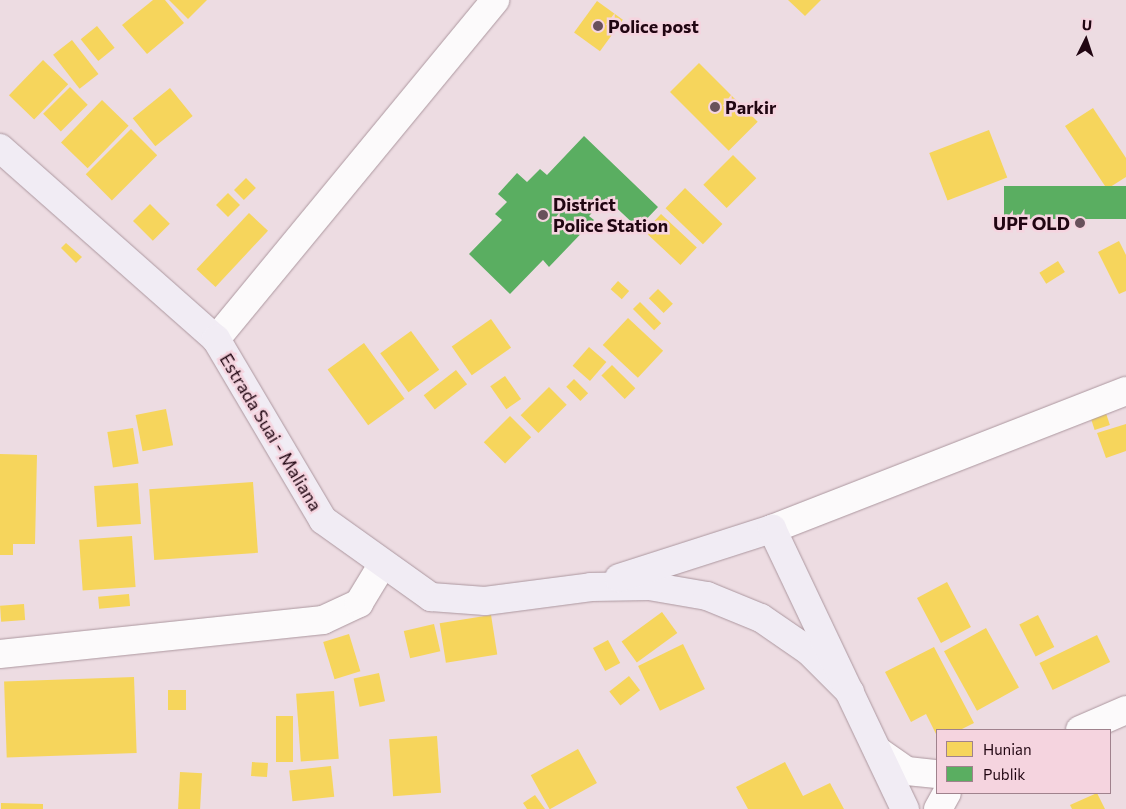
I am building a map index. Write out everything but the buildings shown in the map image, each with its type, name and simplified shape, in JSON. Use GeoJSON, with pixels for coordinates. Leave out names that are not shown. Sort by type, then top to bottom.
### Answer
{"type":"FeatureCollection","features":[{"type":"Feature","properties":{"kind":"main road","name":"Estrada Suai - Maliana"},"geometry":{"type":"LineString","coordinates":[[0,148],[216,339],[323,520],[382,565],[431,597],[485,601],[591,587],[650,586],[716,600],[761,618],[809,651],[850,692]]}},
{"type":"Feature","properties":{"kind":"main road","name":"Estrada Suai - Maliana"},"geometry":{"type":"LineString","coordinates":[[591,587],[772,529],[906,809]]}},
{"type":"Feature","properties":{"kind":"street"},"geometry":{"type":"LineString","coordinates":[[216,339],[495,0]]}},
{"type":"Feature","properties":{"kind":"street"},"geometry":{"type":"LineString","coordinates":[[772,529],[1126,391]]}},
{"type":"Feature","properties":{"kind":"street"},"geometry":{"type":"LineString","coordinates":[[0,654],[323,620],[359,603],[382,565]]}},
{"type":"Feature","properties":{"kind":"street"},"geometry":{"type":"LineString","coordinates":[[1082,729],[1126,710]]}},
{"type":"Feature","properties":{"kind":"street"},"geometry":{"type":"LineString","coordinates":[[878,751],[907,771],[936,774]]}},
{"type":"Feature","properties":{"kind":"street"},"geometry":{"type":"LineString","coordinates":[[938,809],[946,794]]}},
{"type":"Feature","properties":{"kind":"place","name":"Police post"},"geometry":{"type":"Point","coordinates":[598,26]}},
{"type":"Feature","properties":{"kind":"place","name":"Parkir"},"geometry":{"type":"Point","coordinates":[715,107]}},
{"type":"Feature","properties":{"kind":"place","name":"District Police Station"},"geometry":{"type":"Point","coordinates":[543,215]}},
{"type":"Feature","properties":{"kind":"place","name":"UPF OLD"},"geometry":{"type":"Point","coordinates":[1080,223]}}]}
